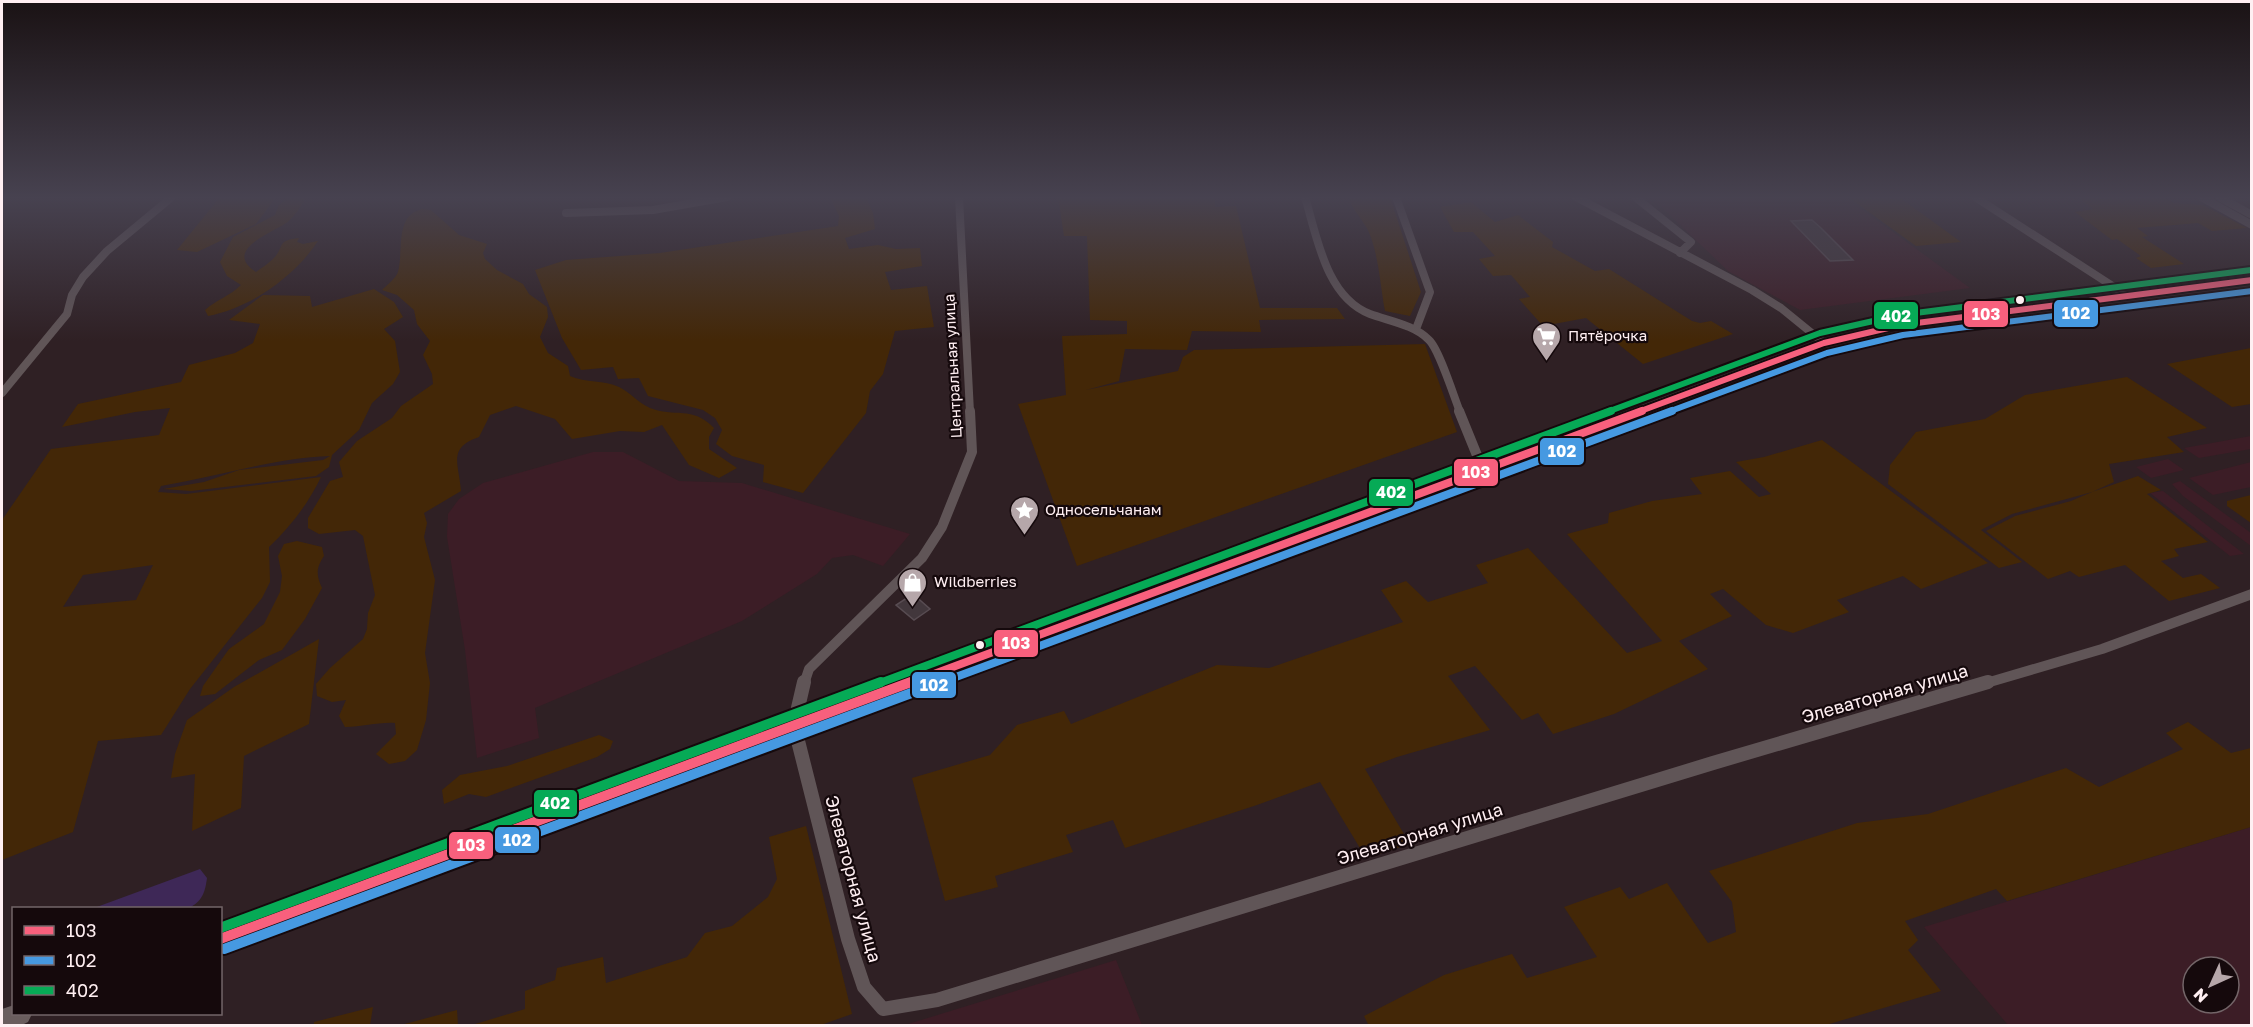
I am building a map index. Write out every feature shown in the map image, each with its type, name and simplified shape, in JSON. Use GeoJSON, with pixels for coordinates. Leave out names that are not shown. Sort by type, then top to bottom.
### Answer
{"type":"FeatureCollection","features":[{"type":"Feature","properties":{"kind":"main road"},"geometry":{"type":"LineString","coordinates":[[222,938],[1824,343],[1901,325],[2252,280]]}},
{"type":"Feature","properties":{"kind":"main road"},"geometry":{"type":"LineString","coordinates":[[2,1020],[17,1015]]}},
{"type":"Feature","properties":{"kind":"street"},"geometry":{"type":"LineString","coordinates":[[2,393],[67,314],[72,295],[84,277],[114,245]]}},
{"type":"Feature","properties":{"kind":"street","name":"Центральная улица"},"geometry":{"type":"LineString","coordinates":[[794,725],[798,700],[809,669],[922,558],[942,527],[972,452],[961,245]]}},
{"type":"Feature","properties":{"kind":"street"},"geometry":{"type":"LineString","coordinates":[[1321,245],[1335,285],[1347,300],[1361,310],[1416,329],[1431,341],[1483,470]]}},
{"type":"Feature","properties":{"kind":"street"},"geometry":{"type":"LineString","coordinates":[[1413,245],[1430,292],[1416,329]]}},
{"type":"Feature","properties":{"kind":"street"},"geometry":{"type":"LineString","coordinates":[[1665,245],[1781,308],[1824,343]]}},
{"type":"Feature","properties":{"kind":"street"},"geometry":{"type":"LineString","coordinates":[[1680,253],[1688,245]]}},
{"type":"Feature","properties":{"kind":"street"},"geometry":{"type":"LineString","coordinates":[[2049,245],[2128,296]]}},
{"type":"Feature","properties":{"kind":"street","name":"Элеваторная улица"},"geometry":{"type":"LineString","coordinates":[[794,725],[848,939],[864,987],[883,1009],[937,1000],[1713,763],[2102,649],[2252,594]]}},
{"type":"Feature","properties":{"kind":"shaded area"},"geometry":{"type":"Polygon","coordinates":[[[181,245],[212,245],[197,252],[177,250],[181,245]]]}},
{"type":"Feature","properties":{"kind":"shaded area"},"geometry":{"type":"Polygon","coordinates":[[[229,245],[251,245],[244,256],[247,264],[256,272],[277,255],[282,245],[315,245],[297,266],[270,289],[240,306],[208,316],[205,310],[241,285],[227,276],[220,262],[229,245]]]}},
{"type":"Feature","properties":{"kind":"shaded area"},"geometry":{"type":"Polygon","coordinates":[[[401,245],[487,245],[483,253],[485,259],[497,270],[523,284],[529,294],[547,307],[548,317],[540,337],[548,353],[568,366],[570,376],[619,387],[646,406],[659,411],[690,414],[706,421],[714,428],[709,437],[709,449],[737,468],[719,478],[689,465],[662,425],[644,432],[620,431],[572,439],[555,419],[516,406],[490,415],[479,437],[462,446],[459,452],[457,465],[461,491],[424,513],[427,523],[424,537],[435,580],[425,653],[430,683],[426,720],[417,750],[405,761],[389,764],[376,754],[396,734],[395,723],[345,727],[339,716],[346,700],[332,702],[317,696],[316,684],[330,668],[363,639],[367,629],[368,613],[375,595],[363,536],[355,530],[319,534],[308,528],[308,518],[330,481],[343,477],[339,462],[357,441],[392,418],[401,406],[433,384],[432,374],[423,355],[430,341],[417,324],[414,310],[397,295],[382,290],[398,272],[401,245]]]}},
{"type":"Feature","properties":{"kind":"shaded area"},"geometry":{"type":"Polygon","coordinates":[[[713,245],[848,245],[849,249],[878,245],[896,249],[920,248],[922,266],[885,272],[891,290],[927,286],[934,327],[895,331],[883,374],[870,391],[866,413],[803,493],[763,482],[764,465],[732,456],[716,444],[722,430],[715,418],[703,410],[648,396],[639,378],[618,379],[613,367],[581,370],[562,338],[535,270],[566,260],[660,253],[713,245]]]}},
{"type":"Feature","properties":{"kind":"shaded area"},"geometry":{"type":"Polygon","coordinates":[[[1087,245],[1245,245],[1260,308],[1337,308],[1345,319],[1259,320],[1261,332],[1192,331],[1187,350],[1125,349],[1119,381],[1086,390],[1178,371],[1183,357],[1194,350],[1425,344],[1457,432],[1077,566],[1018,404],[1066,395],[1062,336],[1127,334],[1127,321],[1090,320],[1087,245]]]}},
{"type":"Feature","properties":{"kind":"shaded area"},"geometry":{"type":"Polygon","coordinates":[[[1373,245],[1406,245],[1421,292],[1410,316],[1385,311],[1373,245]]]}},
{"type":"Feature","properties":{"kind":"shaded area"},"geometry":{"type":"Polygon","coordinates":[[[1485,245],[1552,245],[1552,247],[1595,271],[1609,269],[1692,321],[1700,323],[1711,321],[1733,334],[1643,364],[1586,318],[1543,326],[1519,299],[1530,297],[1511,275],[1493,276],[1479,259],[1495,256],[1485,245]]]}},
{"type":"Feature","properties":{"kind":"shaded area"},"geometry":{"type":"Polygon","coordinates":[[[1701,245],[1911,245],[1970,288],[1800,310],[1728,271],[1701,245]]]}},
{"type":"Feature","properties":{"kind":"shaded area"},"geometry":{"type":"Polygon","coordinates":[[[2125,245],[2154,245],[2184,264],[2151,268],[2136,258],[2141,256],[2125,245]]]}},
{"type":"Feature","properties":{"kind":"shaded area"},"geometry":{"type":"Polygon","coordinates":[[[374,289],[394,302],[403,317],[384,329],[395,341],[400,372],[393,384],[372,403],[359,430],[332,455],[329,467],[316,476],[191,491],[163,489],[204,482],[239,470],[323,460],[330,456],[287,460],[161,486],[158,492],[186,494],[321,477],[298,514],[269,547],[270,582],[262,598],[190,689],[161,735],[98,741],[73,832],[2,860],[2,520],[51,449],[159,435],[170,408],[135,412],[62,427],[78,404],[181,382],[189,365],[235,353],[253,343],[260,324],[229,320],[263,295],[310,296],[312,307],[374,289]],[[153,565],[83,575],[63,607],[136,600],[153,565]]]}},
{"type":"Feature","properties":{"kind":"shaded area"},"geometry":{"type":"Polygon","coordinates":[[[2251,348],[2251,404],[2232,407],[2167,364],[2251,348]]]}},
{"type":"Feature","properties":{"kind":"shaded area"},"geometry":{"type":"Polygon","coordinates":[[[2127,377],[2207,428],[2167,437],[2184,452],[2109,464],[2114,482],[2092,492],[2012,514],[1981,530],[2022,562],[1999,568],[1888,484],[1890,465],[1916,432],[1985,419],[2025,395],[2127,377]]]}},
{"type":"Feature","properties":{"kind":"shaded area"},"geometry":{"type":"Polygon","coordinates":[[[2251,436],[2251,449],[2199,458],[2184,448],[2251,436]]]}},
{"type":"Feature","properties":{"kind":"shaded area"},"geometry":{"type":"Polygon","coordinates":[[[1822,440],[1988,563],[1921,589],[1903,576],[1837,600],[1849,612],[1793,633],[1766,625],[1723,589],[1710,594],[1732,616],[1679,641],[1708,669],[1614,714],[1553,734],[1538,713],[1522,720],[1475,666],[1448,676],[1490,730],[1397,757],[1365,769],[1410,844],[1366,858],[1320,782],[1125,848],[1113,820],[1066,835],[1073,852],[995,876],[998,887],[945,901],[912,778],[990,755],[1017,725],[1064,711],[1071,724],[1217,665],[1269,668],[1403,622],[1381,590],[1406,581],[1428,602],[1488,583],[1476,565],[1528,548],[1627,653],[1662,641],[1567,534],[1608,523],[1609,513],[1652,501],[1702,494],[1690,478],[1730,471],[1759,497],[1771,494],[1736,462],[1764,457],[1822,440]]]}},
{"type":"Feature","properties":{"kind":"shaded area"},"geometry":{"type":"Polygon","coordinates":[[[593,452],[623,452],[679,481],[742,483],[910,534],[883,566],[853,555],[832,558],[817,574],[742,621],[535,708],[539,738],[477,758],[465,650],[447,537],[448,514],[459,499],[483,483],[593,452]]]}},
{"type":"Feature","properties":{"kind":"shaded area"},"geometry":{"type":"Polygon","coordinates":[[[2168,459],[2184,470],[2151,478],[2136,467],[2168,459]]]}},
{"type":"Feature","properties":{"kind":"shaded area"},"geometry":{"type":"Polygon","coordinates":[[[2251,462],[2251,487],[2213,495],[2189,478],[2251,462]]]}},
{"type":"Feature","properties":{"kind":"shaded area"},"geometry":{"type":"Polygon","coordinates":[[[2138,476],[2161,490],[2147,494],[2208,542],[2174,549],[2179,556],[2161,561],[2183,578],[2201,574],[2220,588],[2169,601],[2125,565],[2079,577],[2070,571],[2048,579],[1986,531],[2015,516],[2071,501],[2138,476]]]}},
{"type":"Feature","properties":{"kind":"shaded area"},"geometry":{"type":"Polygon","coordinates":[[[2180,481],[2251,533],[2251,546],[2183,496],[2172,484],[2180,481]]]}},
{"type":"Feature","properties":{"kind":"shaded area"},"geometry":{"type":"Polygon","coordinates":[[[2163,491],[2244,554],[2230,556],[2150,493],[2163,491]]]}},
{"type":"Feature","properties":{"kind":"shaded area"},"geometry":{"type":"Polygon","coordinates":[[[2252,495],[2251,523],[2227,506],[2227,501],[2252,495]]]}},
{"type":"Feature","properties":{"kind":"shaded area"},"geometry":{"type":"Polygon","coordinates":[[[297,541],[322,547],[324,556],[319,564],[318,572],[322,588],[305,619],[282,650],[259,660],[215,694],[200,696],[203,686],[229,649],[264,624],[280,592],[282,576],[278,556],[284,544],[297,541]]]}},
{"type":"Feature","properties":{"kind":"shaded area"},"geometry":{"type":"Polygon","coordinates":[[[319,639],[309,724],[244,756],[241,808],[192,831],[195,774],[171,778],[175,754],[187,720],[234,687],[319,639]]]}},
{"type":"Feature","properties":{"kind":"shaded area"},"geometry":{"type":"Polygon","coordinates":[[[2188,722],[2231,753],[2251,748],[2251,827],[2007,901],[1996,889],[1905,921],[1918,940],[1908,950],[1941,991],[1826,1025],[1369,1026],[1364,1016],[1444,975],[1512,954],[1527,978],[1597,957],[1564,907],[1620,887],[1629,899],[1667,883],[1708,943],[1736,932],[1732,902],[1709,871],[1857,823],[1928,814],[2066,768],[2099,787],[2183,749],[2166,733],[2188,722]]]}},
{"type":"Feature","properties":{"kind":"shaded area"},"geometry":{"type":"Polygon","coordinates":[[[599,735],[613,741],[610,749],[597,757],[486,797],[469,794],[444,804],[442,790],[460,775],[507,766],[599,735]]]}},
{"type":"Feature","properties":{"kind":"shaded area"},"geometry":{"type":"Polygon","coordinates":[[[806,826],[852,1014],[818,1026],[472,1025],[525,1009],[525,991],[555,980],[557,968],[603,957],[606,983],[687,957],[705,933],[732,926],[768,897],[777,879],[769,837],[806,826]]]}},
{"type":"Feature","properties":{"kind":"shaded area"},"geometry":{"type":"Polygon","coordinates":[[[2251,827],[2251,1025],[2008,1025],[1924,927],[2251,827]]]}},
{"type":"Feature","properties":{"kind":"shaded area"},"geometry":{"type":"Polygon","coordinates":[[[200,869],[207,878],[202,896],[190,907],[97,907],[200,869]]]}},
{"type":"Feature","properties":{"kind":"shaded area"},"geometry":{"type":"Polygon","coordinates":[[[1116,960],[1142,1025],[905,1025],[1116,960]]]}},
{"type":"Feature","properties":{"kind":"shaded area"},"geometry":{"type":"Polygon","coordinates":[[[373,1007],[370,1025],[314,1025],[314,1022],[373,1007]]]}},
{"type":"Feature","properties":{"kind":"shaded area"},"geometry":{"type":"Polygon","coordinates":[[[457,1010],[458,1025],[401,1025],[457,1010]]]}},
{"type":"Feature","properties":{"kind":"building"},"geometry":{"type":"Polygon","coordinates":[[[1814,245],[1838,245],[1853,260],[1830,261],[1814,245]]]}},
{"type":"Feature","properties":{"kind":"building","name":"Wildberries"},"geometry":{"type":"Polygon","coordinates":[[[913,594],[930,609],[914,620],[896,605],[913,594]]]}},
{"type":"Feature","properties":{"kind":"transit line","name":"402"},"geometry":{"type":"LineString","coordinates":[[222,927],[1820,333],[1900,315],[2251,270]]}},
{"type":"Feature","properties":{"kind":"transit line","name":"103"},"geometry":{"type":"LineString","coordinates":[[222,938],[1824,343],[1901,325],[2252,280]]}},
{"type":"Feature","properties":{"kind":"transit line","name":"102"},"geometry":{"type":"LineString","coordinates":[[224,949],[1827,353],[1903,335],[2252,291]]}},
{"type":"Feature","properties":{"kind":"place","name":"Пятёрочка"},"geometry":{"type":"Point","coordinates":[1547,362]}},
{"type":"Feature","properties":{"kind":"place","name":"Односельчанам"},"geometry":{"type":"Point","coordinates":[1024,536]}},
{"type":"Feature","properties":{"kind":"place","name":"Wildberries"},"geometry":{"type":"Point","coordinates":[913,608]}}]}
